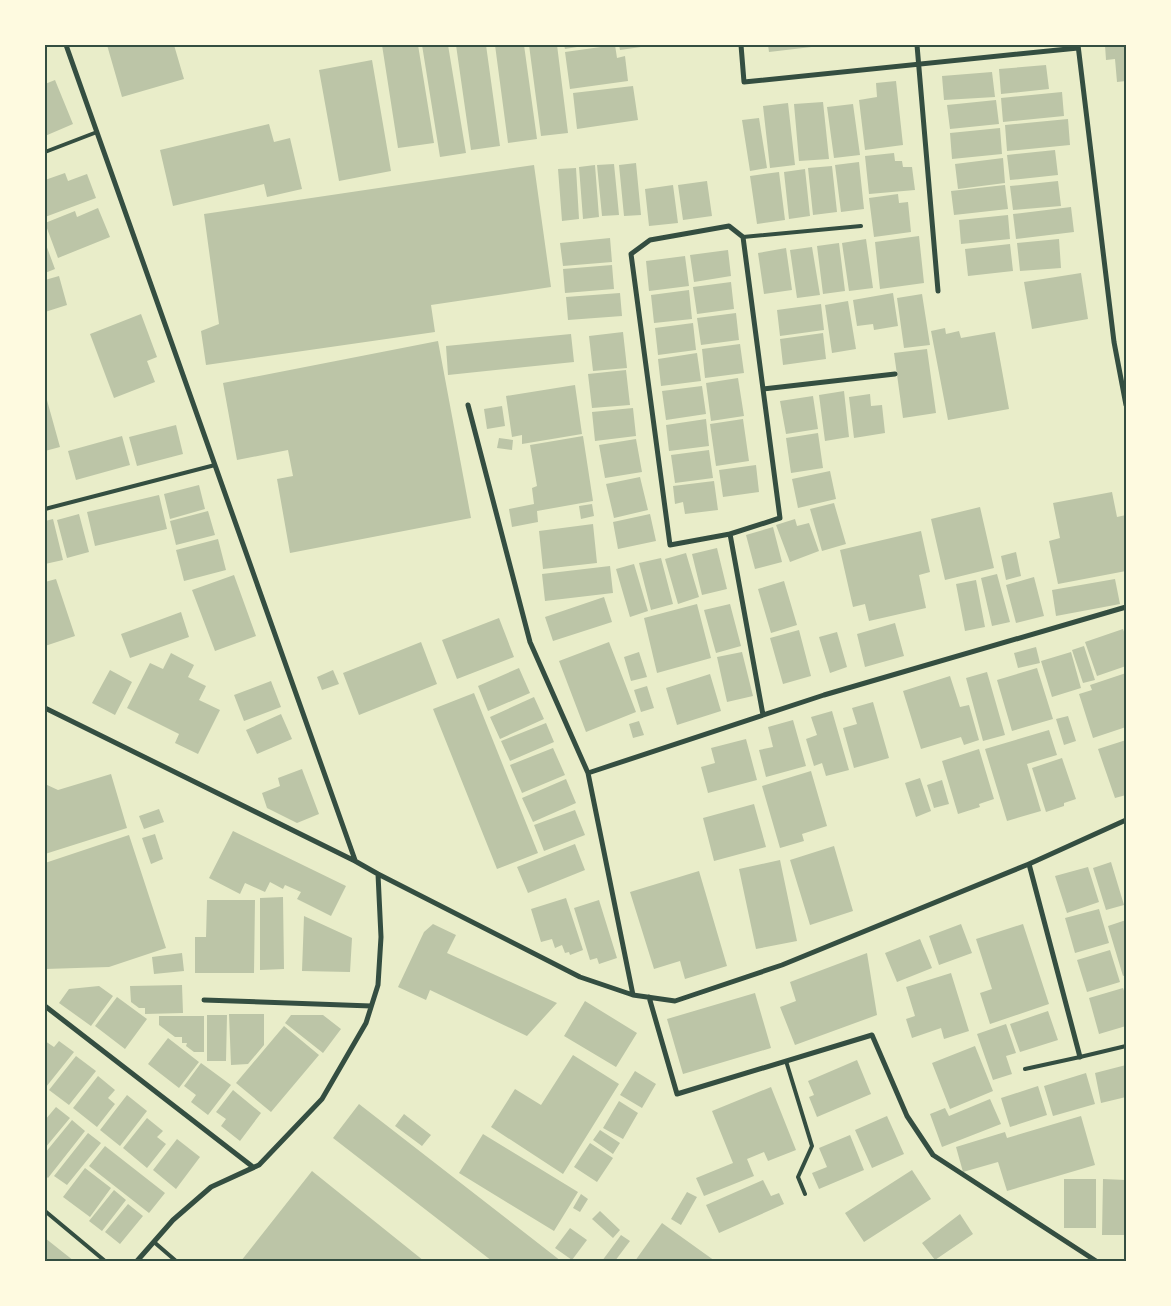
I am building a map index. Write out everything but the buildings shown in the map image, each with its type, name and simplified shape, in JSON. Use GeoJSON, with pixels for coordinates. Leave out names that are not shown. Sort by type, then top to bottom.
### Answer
{"type":"FeatureCollection","features":[{"type":"Feature","properties":{"kind":"street"},"geometry":{"type":"LineString","coordinates":[[66,45],[355,861]]}},
{"type":"Feature","properties":{"kind":"street"},"geometry":{"type":"LineString","coordinates":[[741,45],[744,82],[918,65],[1078,46],[1114,342],[1126,404]]}},
{"type":"Feature","properties":{"kind":"street"},"geometry":{"type":"LineString","coordinates":[[917,45],[938,291]]}},
{"type":"Feature","properties":{"kind":"street"},"geometry":{"type":"LineString","coordinates":[[729,226],[743,238],[763,389],[780,518],[730,534],[670,544],[631,254],[650,240],[729,226]]}},
{"type":"Feature","properties":{"kind":"street"},"geometry":{"type":"LineString","coordinates":[[763,389],[894,374]]}},
{"type":"Feature","properties":{"kind":"street"},"geometry":{"type":"LineString","coordinates":[[468,405],[530,642],[588,774],[633,995]]}},
{"type":"Feature","properties":{"kind":"street"},"geometry":{"type":"LineString","coordinates":[[730,534],[763,715]]}},
{"type":"Feature","properties":{"kind":"street"},"geometry":{"type":"LineString","coordinates":[[588,774],[824,694],[1126,608]]}},
{"type":"Feature","properties":{"kind":"street"},"geometry":{"type":"LineString","coordinates":[[45,708],[355,861],[580,977],[633,995],[675,1001],[782,965],[1029,864],[1126,820]]}},
{"type":"Feature","properties":{"kind":"street"},"geometry":{"type":"LineString","coordinates":[[1029,864],[1080,1057]]}},
{"type":"Feature","properties":{"kind":"street"},"geometry":{"type":"LineString","coordinates":[[137,1261],[173,1220],[211,1188],[259,1165],[322,1099],[366,1022],[378,985],[380,947],[378,874]]}},
{"type":"Feature","properties":{"kind":"street"},"geometry":{"type":"LineString","coordinates":[[649,998],[677,1094],[872,1035],[908,1116],[934,1155],[1096,1261]]}},
{"type":"Feature","properties":{"kind":"street"},"geometry":{"type":"LineString","coordinates":[[204,1000],[371,1006]]}},
{"type":"Feature","properties":{"kind":"street"},"geometry":{"type":"LineString","coordinates":[[45,1006],[253,1167]]}},
{"type":"Feature","properties":{"kind":"lane"},"geometry":{"type":"LineString","coordinates":[[45,152],[97,132]]}},
{"type":"Feature","properties":{"kind":"lane"},"geometry":{"type":"LineString","coordinates":[[743,238],[861,226]]}},
{"type":"Feature","properties":{"kind":"lane"},"geometry":{"type":"LineString","coordinates":[[45,509],[215,466]]}},
{"type":"Feature","properties":{"kind":"lane"},"geometry":{"type":"LineString","coordinates":[[1025,1069],[1126,1046]]}},
{"type":"Feature","properties":{"kind":"lane"},"geometry":{"type":"LineString","coordinates":[[786,1061],[812,1146],[798,1177],[805,1194]]}},
{"type":"Feature","properties":{"kind":"lane"},"geometry":{"type":"LineString","coordinates":[[45,1212],[105,1261]]}},
{"type":"Feature","properties":{"kind":"lane"},"geometry":{"type":"LineString","coordinates":[[154,1242],[176,1261]]}}]}
